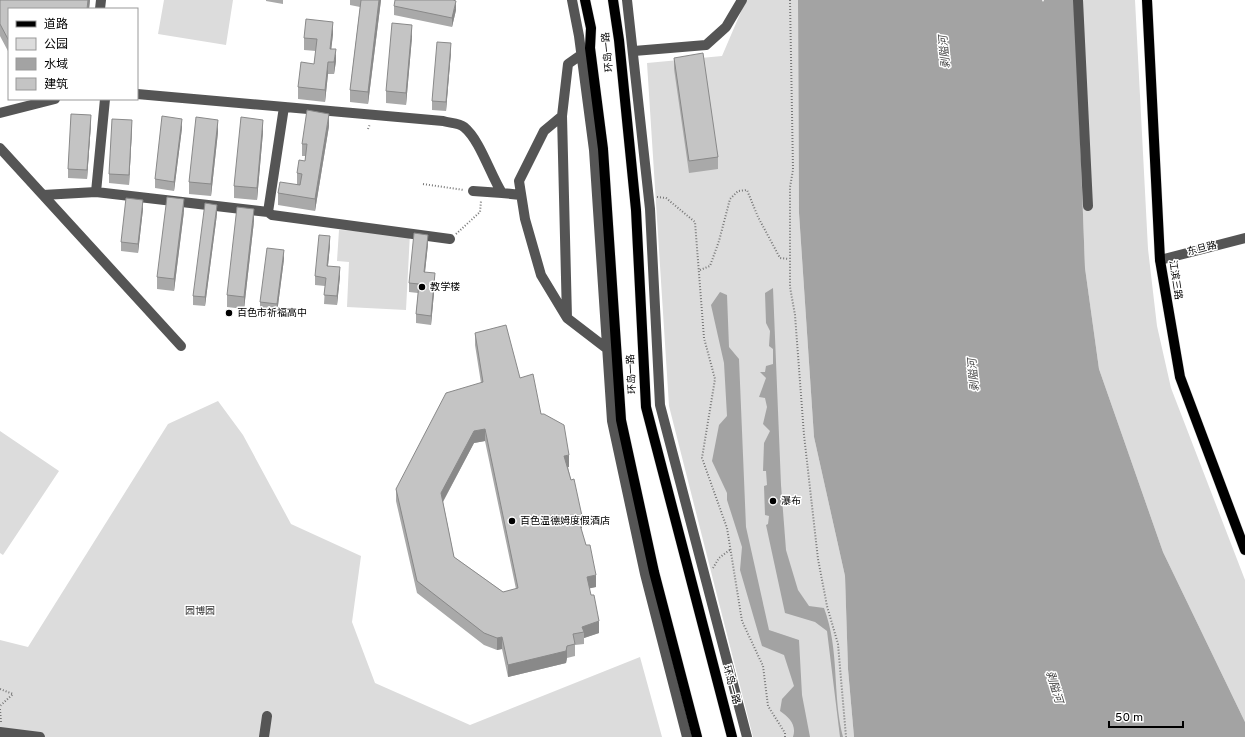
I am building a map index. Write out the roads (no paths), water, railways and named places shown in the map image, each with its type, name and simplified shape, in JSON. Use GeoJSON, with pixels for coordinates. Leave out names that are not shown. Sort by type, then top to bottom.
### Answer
{"type":"FeatureCollection","features":[{"type":"Feature","properties":{"kind":"main road","name":"环岛一路"},"geometry":{"type":"LineString","coordinates":[[584,0],[591,28],[586,51],[603,149],[621,420],[654,572],[697,737]]}},
{"type":"Feature","properties":{"kind":"main road","name":"环岛一路"},"geometry":{"type":"LineString","coordinates":[[613,0],[619,40],[636,210],[646,407],[732,737]]}},
{"type":"Feature","properties":{"kind":"main road","name":"江滨三路"},"geometry":{"type":"LineString","coordinates":[[1147,0],[1160,260],[1180,376],[1245,550]]}},
{"type":"Feature","properties":{"kind":"street"},"geometry":{"type":"LineString","coordinates":[[572,0],[586,51],[612,421],[645,574],[687,737]]}},
{"type":"Feature","properties":{"kind":"street"},"geometry":{"type":"LineString","coordinates":[[627,0],[634,51],[648,196],[660,405],[747,737]]}},
{"type":"Feature","properties":{"kind":"street"},"geometry":{"type":"LineString","coordinates":[[634,51],[706,46],[726,28],[742,0]]}},
{"type":"Feature","properties":{"kind":"street"},"geometry":{"type":"LineString","coordinates":[[1078,0],[1088,206]]}},
{"type":"Feature","properties":{"kind":"street"},"geometry":{"type":"LineString","coordinates":[[567,318],[562,116],[568,64],[586,51]]}},
{"type":"Feature","properties":{"kind":"street"},"geometry":{"type":"LineString","coordinates":[[138,94],[443,121],[463,126],[478,143],[492,178],[502,193]]}},
{"type":"Feature","properties":{"kind":"street"},"geometry":{"type":"LineString","coordinates":[[0,113],[51,100]]}},
{"type":"Feature","properties":{"kind":"street"},"geometry":{"type":"LineString","coordinates":[[96,192],[105,100]]}},
{"type":"Feature","properties":{"kind":"street"},"geometry":{"type":"LineString","coordinates":[[268,212],[284,107]]}},
{"type":"Feature","properties":{"kind":"street"},"geometry":{"type":"LineString","coordinates":[[562,116],[544,131],[519,181],[525,219],[541,274],[567,318],[617,356]]}},
{"type":"Feature","properties":{"kind":"street"},"geometry":{"type":"LineString","coordinates":[[0,148],[181,346]]}},
{"type":"Feature","properties":{"kind":"street"},"geometry":{"type":"LineString","coordinates":[[474,191],[521,195]]}},
{"type":"Feature","properties":{"kind":"street"},"geometry":{"type":"LineString","coordinates":[[43,195],[96,192],[268,212],[272,215],[450,239]]}},
{"type":"Feature","properties":{"kind":"street","name":"东旦路"},"geometry":{"type":"LineString","coordinates":[[1160,260],[1245,238]]}},
{"type":"Feature","properties":{"kind":"street"},"geometry":{"type":"LineString","coordinates":[[264,737],[267,716]]}},
{"type":"Feature","properties":{"kind":"street"},"geometry":{"type":"LineString","coordinates":[[1,732],[11,732],[20,736],[40,737]]}},
{"type":"Feature","properties":{"kind":"water","name":"剥隘河"},"geometry":{"type":"Polygon","coordinates":[[[798,0],[1042,0],[1043,2],[1044,0],[1075,0],[1085,268],[1099,369],[1163,552],[1245,722],[1245,737],[854,737],[848,669],[845,576],[814,437],[799,213],[798,0]]]}},
{"type":"Feature","properties":{"kind":"water","name":"瀑布"},"geometry":{"type":"Polygon","coordinates":[[[773,288],[781,485],[786,550],[798,590],[809,606],[824,608],[829,624],[843,737],[840,737],[827,631],[815,622],[785,613],[766,525],[768,524],[769,516],[765,515],[764,486],[767,485],[766,471],[763,471],[764,443],[770,431],[763,424],[767,407],[765,398],[759,397],[766,378],[760,372],[765,372],[766,366],[773,364],[773,349],[769,346],[770,331],[766,323],[765,293],[773,288]]]}},
{"type":"Feature","properties":{"kind":"water"},"geometry":{"type":"Polygon","coordinates":[[[720,292],[727,295],[729,347],[739,359],[746,527],[769,630],[799,640],[802,695],[810,737],[793,737],[793,725],[780,711],[782,699],[794,686],[784,655],[762,646],[740,570],[742,547],[727,500],[727,493],[712,461],[719,425],[727,416],[724,363],[711,305],[720,292]]]}},
{"type":"Feature","properties":{"kind":"place","name":"教学楼"},"geometry":{"type":"Point","coordinates":[422,287]}},
{"type":"Feature","properties":{"kind":"place","name":"百色市祈福高中"},"geometry":{"type":"Point","coordinates":[229,313]}},
{"type":"Feature","properties":{"kind":"place","name":"瀑布"},"geometry":{"type":"Point","coordinates":[773,501]}},
{"type":"Feature","properties":{"kind":"place","name":"百色温德姆度假酒店"},"geometry":{"type":"Point","coordinates":[512,521]}},
{"type":"Feature","properties":{"kind":"park label","name":"园博园"},"geometry":{"type":"Point","coordinates":[200,611]}}]}
